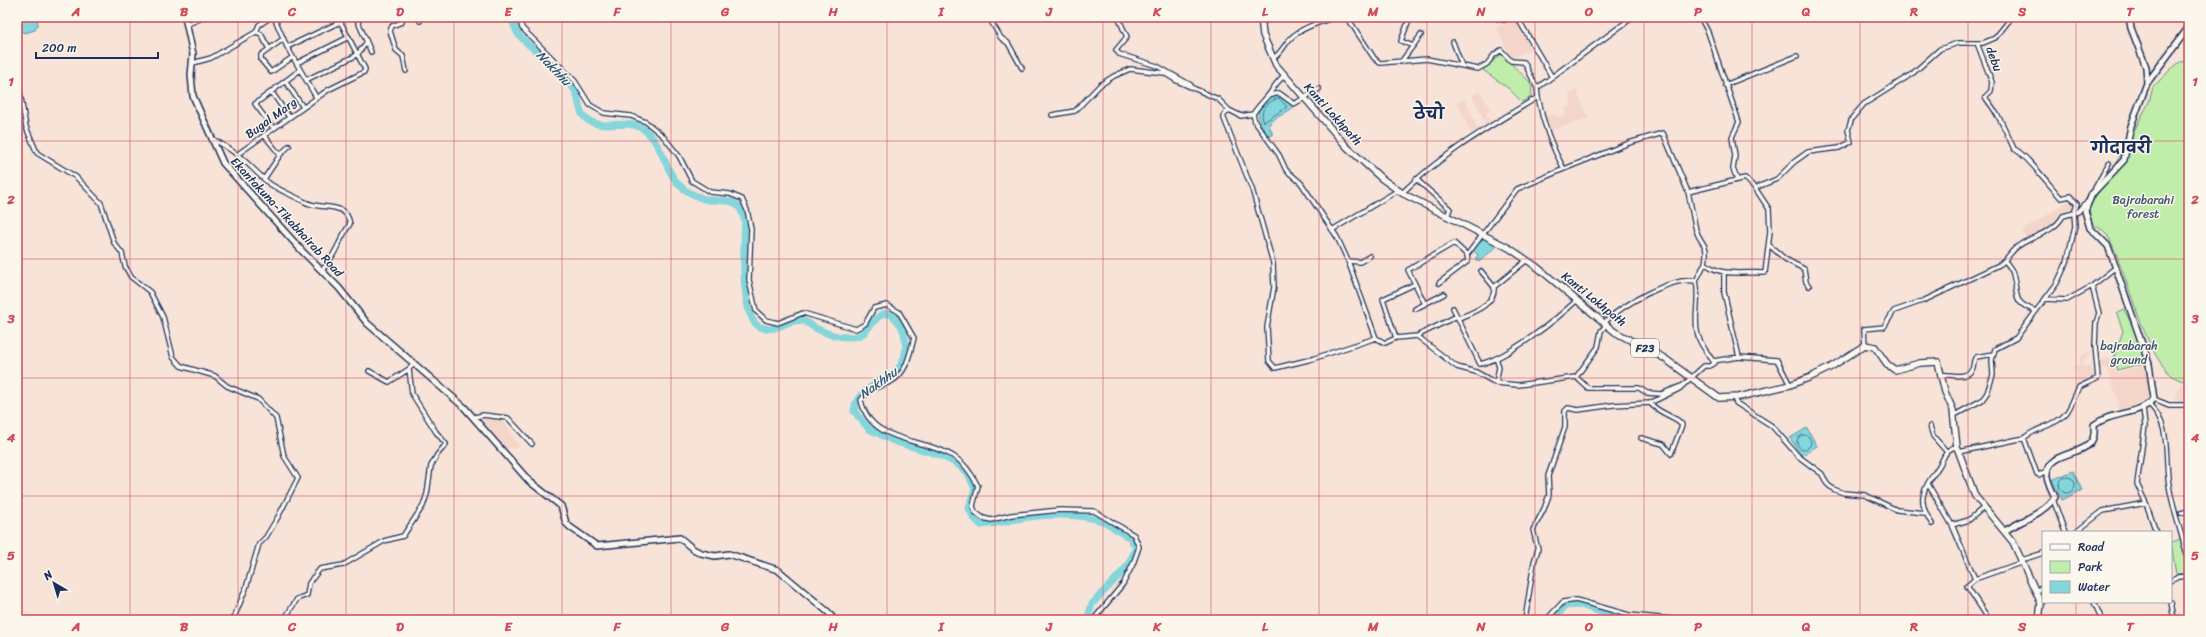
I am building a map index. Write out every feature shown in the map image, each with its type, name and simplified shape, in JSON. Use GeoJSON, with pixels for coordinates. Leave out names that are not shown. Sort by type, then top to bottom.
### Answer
{"type":"FeatureCollection","features":[{"type":"Feature","properties":{"kind":"main road","name":"Ekantakuna-Tikabhairab Road"},"geometry":{"type":"LineString","coordinates":[[185,17],[193,54],[191,75],[193,96],[223,163],[234,178],[322,270],[367,323],[475,417],[529,481],[561,506],[568,525],[593,545],[603,546],[680,538],[692,550],[701,553],[715,556],[730,554],[778,570],[828,612],[834,620]]}},
{"type":"Feature","properties":{"kind":"main road"},"geometry":{"type":"LineString","coordinates":[[2129,17],[2131,28],[2146,67],[2147,84]]}},
{"type":"Feature","properties":{"kind":"main road","name":"Kanti Lokhpath"},"geometry":{"type":"LineString","coordinates":[[1261,20],[1263,35],[1273,58],[1284,75],[1347,147],[1376,174],[1400,192],[1484,235],[1528,260],[1605,324],[1664,358],[1719,398],[1734,398],[1790,385],[1831,367],[1865,345]]}},
{"type":"Feature","properties":{"kind":"main road"},"geometry":{"type":"LineString","coordinates":[[2005,531],[2045,508],[2053,499],[2054,497],[2047,473],[2058,458],[2088,446],[2093,438],[2094,425],[2098,422],[2143,408],[2154,399],[2150,364],[2116,267],[2108,246],[2090,228],[2085,211],[2092,194],[2124,160],[2131,126],[2147,84],[2189,27]]}},
{"type":"Feature","properties":{"kind":"main road"},"geometry":{"type":"LineString","coordinates":[[1865,345],[1874,347],[1892,369],[1898,370],[1920,363],[1937,361],[1953,416],[1958,450],[1975,496],[1983,508],[2005,531],[2023,561],[2041,603],[2039,620]]}},
{"type":"Feature","properties":{"kind":"street"},"geometry":{"type":"LineString","coordinates":[[187,24],[205,17]]}},
{"type":"Feature","properties":{"kind":"street"},"geometry":{"type":"LineString","coordinates":[[193,63],[211,58],[256,32],[259,25],[272,17],[287,47],[316,97]]}},
{"type":"Feature","properties":{"kind":"street"},"geometry":{"type":"LineString","coordinates":[[356,17],[371,52]]}},
{"type":"Feature","properties":{"kind":"street"},"geometry":{"type":"LineString","coordinates":[[401,17],[402,22],[392,26],[390,31],[396,50],[401,52],[403,56],[406,71]]}},
{"type":"Feature","properties":{"kind":"street"},"geometry":{"type":"LineString","coordinates":[[519,17],[522,28],[575,81],[590,105],[604,113],[631,116],[646,122],[662,136],[679,156],[692,181],[710,192],[730,194],[742,199],[747,210],[750,229],[749,280],[756,311],[766,320],[778,323],[803,313],[856,329],[865,324],[874,308],[887,305],[899,312],[914,338],[908,359],[902,372],[893,380],[871,388],[861,400],[864,413],[870,422],[882,429],[899,437],[953,456],[971,471],[978,486],[973,506],[975,512],[983,518],[991,520],[1011,515],[1060,510],[1094,511],[1134,535],[1139,547],[1133,564],[1122,584],[1093,620]]}},
{"type":"Feature","properties":{"kind":"street"},"geometry":{"type":"LineString","coordinates":[[999,17],[992,23],[1001,38],[1008,43],[1022,68]]}},
{"type":"Feature","properties":{"kind":"street"},"geometry":{"type":"LineString","coordinates":[[1118,17],[1127,37],[1116,50],[1119,54],[1157,66],[1218,99],[1230,110],[1241,116],[1253,114],[1276,82],[1284,75]]}},
{"type":"Feature","properties":{"kind":"street"},"geometry":{"type":"LineString","coordinates":[[1261,20],[1273,17]]}},
{"type":"Feature","properties":{"kind":"street"},"geometry":{"type":"LineString","coordinates":[[1273,58],[1279,55],[1288,41],[1296,34],[1335,17]]}},
{"type":"Feature","properties":{"kind":"street"},"geometry":{"type":"LineString","coordinates":[[1347,17],[1377,61],[1401,62],[1427,59],[1474,69],[1483,68],[1498,51],[1501,50],[1511,61],[1524,62],[1537,88],[1542,117],[1552,148],[1564,169]]}},
{"type":"Feature","properties":{"kind":"street"},"geometry":{"type":"LineString","coordinates":[[1410,17],[1401,41],[1413,46]]}},
{"type":"Feature","properties":{"kind":"street"},"geometry":{"type":"LineString","coordinates":[[1493,17],[1504,20],[1510,17]]}},
{"type":"Feature","properties":{"kind":"street"},"geometry":{"type":"LineString","coordinates":[[1517,17],[1552,77]]}},
{"type":"Feature","properties":{"kind":"street"},"geometry":{"type":"LineString","coordinates":[[1537,88],[1633,17]]}},
{"type":"Feature","properties":{"kind":"street"},"geometry":{"type":"LineString","coordinates":[[1700,17],[1708,32],[1739,122],[1732,137],[1735,156],[1733,169],[1737,179]]}},
{"type":"Feature","properties":{"kind":"street"},"geometry":{"type":"LineString","coordinates":[[1755,188],[1777,179],[1794,162],[1808,152],[1839,148],[1851,142],[1848,130],[1852,118],[1864,104],[1912,74],[1940,48],[1958,43],[1977,43],[1995,38],[2012,17]]}},
{"type":"Feature","properties":{"kind":"street","name":"Bugal Marg"},"geometry":{"type":"LineString","coordinates":[[238,154],[316,97],[364,72],[343,24],[338,23],[287,47]]}},
{"type":"Feature","properties":{"kind":"street"},"geometry":{"type":"LineString","coordinates":[[256,32],[261,34],[269,49]]}},
{"type":"Feature","properties":{"kind":"street"},"geometry":{"type":"LineString","coordinates":[[1401,62],[1421,35]]}},
{"type":"Feature","properties":{"kind":"street"},"geometry":{"type":"LineString","coordinates":[[296,63],[349,37]]}},
{"type":"Feature","properties":{"kind":"street"},"geometry":{"type":"LineString","coordinates":[[283,39],[260,57],[271,72],[293,57]]}},
{"type":"Feature","properties":{"kind":"street"},"geometry":{"type":"LineString","coordinates":[[1453,42],[1462,66]]}},
{"type":"Feature","properties":{"kind":"street"},"geometry":{"type":"LineString","coordinates":[[306,80],[357,55],[366,43]]}},
{"type":"Feature","properties":{"kind":"street","name":"debu"},"geometry":{"type":"LineString","coordinates":[[1977,43],[1992,82],[1991,91],[1985,97],[1996,110],[2014,148],[2021,151],[2030,164],[2061,198],[2070,196],[2077,204],[2074,213]]}},
{"type":"Feature","properties":{"kind":"street"},"geometry":{"type":"LineString","coordinates":[[1725,85],[1797,56]]}},
{"type":"Feature","properties":{"kind":"street"},"geometry":{"type":"LineString","coordinates":[[1052,115],[1076,111],[1100,85],[1114,76],[1130,69],[1164,73],[1177,81],[1195,87]]}},
{"type":"Feature","properties":{"kind":"street"},"geometry":{"type":"LineString","coordinates":[[273,128],[255,104],[300,70]]}},
{"type":"Feature","properties":{"kind":"street"},"geometry":{"type":"LineString","coordinates":[[17,75],[26,127],[34,150],[37,154],[76,177],[102,203],[114,243],[122,253],[125,266],[131,277],[150,292],[163,318],[173,357],[180,366],[215,376],[227,386],[258,398],[276,418],[284,456],[296,472],[298,478],[278,517],[259,544],[246,588],[233,620]]}},
{"type":"Feature","properties":{"kind":"street"},"geometry":{"type":"LineString","coordinates":[[285,81],[303,107]]}},
{"type":"Feature","properties":{"kind":"street"},"geometry":{"type":"LineString","coordinates":[[1266,97],[1279,93],[1294,104],[1319,89]]}},
{"type":"Feature","properties":{"kind":"street"},"geometry":{"type":"LineString","coordinates":[[271,92],[289,117]]}},
{"type":"Feature","properties":{"kind":"street"},"geometry":{"type":"LineString","coordinates":[[1332,230],[1400,192],[1468,139],[1538,97]]}},
{"type":"Feature","properties":{"kind":"street"},"geometry":{"type":"LineString","coordinates":[[1230,110],[1223,116],[1252,189],[1273,263],[1274,287],[1267,328],[1269,361],[1275,368],[1312,359],[1376,338],[1385,342],[1396,338],[1417,336],[1484,305],[1494,293],[1494,287],[1481,271]]}},
{"type":"Feature","properties":{"kind":"street"},"geometry":{"type":"LineString","coordinates":[[1253,114],[1255,122],[1279,155],[1286,170],[1301,183],[1332,230],[1348,261],[1376,338]]}},
{"type":"Feature","properties":{"kind":"street"},"geometry":{"type":"LineString","coordinates":[[1439,283],[1466,264],[1467,257],[1517,189],[1629,143],[1663,133],[1688,192],[1694,213],[1696,228],[1707,250],[1705,263],[1696,281],[1698,300],[1696,332],[1703,346],[1714,361]]}},
{"type":"Feature","properties":{"kind":"street"},"geometry":{"type":"LineString","coordinates":[[264,135],[280,155]]}},
{"type":"Feature","properties":{"kind":"street"},"geometry":{"type":"LineString","coordinates":[[213,139],[238,154],[264,178],[308,204],[341,209],[349,216],[350,224],[344,232],[335,253],[322,270]]}},
{"type":"Feature","properties":{"kind":"street"},"geometry":{"type":"LineString","coordinates":[[264,178],[280,155],[289,146]]}},
{"type":"Feature","properties":{"kind":"street"},"geometry":{"type":"LineString","coordinates":[[1865,345],[1864,329],[1884,327],[1894,311],[1925,300],[2005,261],[2017,247],[2058,224],[2063,216],[2078,212],[2087,202],[2110,163]]}},
{"type":"Feature","properties":{"kind":"street"},"geometry":{"type":"LineString","coordinates":[[1688,192],[1745,178],[1755,188],[1769,209],[1769,245],[1765,273],[1724,273],[1709,268],[1705,263]]}},
{"type":"Feature","properties":{"kind":"street"},"geometry":{"type":"LineString","coordinates":[[1416,179],[1450,209],[1447,216]]}},
{"type":"Feature","properties":{"kind":"street"},"geometry":{"type":"LineString","coordinates":[[1953,416],[1963,408],[1982,400],[1987,393],[1992,375],[1993,354],[1997,347],[2016,338],[2057,283],[2067,262],[2075,226],[2074,213]]}},
{"type":"Feature","properties":{"kind":"street"},"geometry":{"type":"LineString","coordinates":[[1425,304],[1408,270],[1454,243],[1467,257]]}},
{"type":"Feature","properties":{"kind":"street"},"geometry":{"type":"LineString","coordinates":[[1769,245],[1785,258],[1804,268],[1806,282],[1809,286]]}},
{"type":"Feature","properties":{"kind":"street"},"geometry":{"type":"LineString","coordinates":[[1348,261],[1360,262],[1370,256]]}},
{"type":"Feature","properties":{"kind":"street"},"geometry":{"type":"LineString","coordinates":[[1494,287],[1528,260]]}},
{"type":"Feature","properties":{"kind":"street"},"geometry":{"type":"LineString","coordinates":[[2005,261],[2014,275],[2017,300],[2021,305],[2036,311]]}},
{"type":"Feature","properties":{"kind":"street"},"geometry":{"type":"LineString","coordinates":[[2045,299],[2067,300],[2092,286],[2116,267]]}},
{"type":"Feature","properties":{"kind":"street"},"geometry":{"type":"LineString","coordinates":[[1724,273],[1724,292],[1739,357]]}},
{"type":"Feature","properties":{"kind":"street"},"geometry":{"type":"LineString","coordinates":[[1417,336],[1457,366],[1476,372],[1496,382],[1518,384],[1576,377],[1598,347],[1600,331],[1612,315],[1645,295],[1686,280],[1696,281]]}},
{"type":"Feature","properties":{"kind":"street"},"geometry":{"type":"LineString","coordinates":[[1396,338],[1383,300],[1415,284]]}},
{"type":"Feature","properties":{"kind":"street"},"geometry":{"type":"LineString","coordinates":[[1932,524],[1924,513],[1924,491],[1928,484],[1929,477],[1946,452],[2024,438],[2030,433],[2054,422],[2067,413],[2079,387],[2098,378],[2095,346],[2096,323],[2099,313],[2092,286]]}},
{"type":"Feature","properties":{"kind":"street"},"geometry":{"type":"LineString","coordinates":[[1415,309],[1444,294]]}},
{"type":"Feature","properties":{"kind":"street"},"geometry":{"type":"LineString","coordinates":[[1453,308],[1479,364],[1496,358],[1544,329],[1577,300]]}},
{"type":"Feature","properties":{"kind":"street"},"geometry":{"type":"LineString","coordinates":[[1940,375],[1948,373],[1960,376],[1966,375],[1973,368],[1976,357],[1993,354]]}},
{"type":"Feature","properties":{"kind":"street"},"geometry":{"type":"LineString","coordinates":[[1714,361],[1739,357],[1777,360],[1790,385]]}},
{"type":"Feature","properties":{"kind":"street"},"geometry":{"type":"LineString","coordinates":[[1496,358],[1499,368],[1496,382]]}},
{"type":"Feature","properties":{"kind":"street"},"geometry":{"type":"LineString","coordinates":[[1525,620],[1534,562],[1538,549],[1533,530],[1544,509],[1549,495],[1548,476],[1563,434],[1565,410],[1568,408],[1578,410],[1613,405],[1650,403],[1672,394],[1704,366],[1710,366],[1715,363],[1714,361]]}},
{"type":"Feature","properties":{"kind":"street"},"geometry":{"type":"LineString","coordinates":[[284,620],[297,599],[307,595],[309,583],[320,569],[343,565],[384,541],[403,536],[423,506],[428,494],[431,466],[437,455],[446,444],[436,432],[412,394],[409,369],[410,362]]}},
{"type":"Feature","properties":{"kind":"street"},"geometry":{"type":"LineString","coordinates":[[369,371],[388,382],[409,369]]}},
{"type":"Feature","properties":{"kind":"street"},"geometry":{"type":"LineString","coordinates":[[1576,377],[1588,388],[1639,388],[1654,394],[1661,394],[1683,385]]}},
{"type":"Feature","properties":{"kind":"street"},"geometry":{"type":"LineString","coordinates":[[1734,398],[1736,403],[1772,426],[1798,456],[1822,474],[1827,484],[1833,489],[1844,493],[1865,495],[1898,510],[1924,513]]}},
{"type":"Feature","properties":{"kind":"street"},"geometry":{"type":"LineString","coordinates":[[2154,399],[2169,406],[2189,405]]}},
{"type":"Feature","properties":{"kind":"street"},"geometry":{"type":"LineString","coordinates":[[1641,438],[1663,444],[1671,454],[1682,425],[1679,420],[1659,412],[1650,403]]}},
{"type":"Feature","properties":{"kind":"street"},"geometry":{"type":"LineString","coordinates":[[2149,404],[2157,411],[2164,425],[2169,485],[2189,563]]}},
{"type":"Feature","properties":{"kind":"street"},"geometry":{"type":"LineString","coordinates":[[2143,408],[2144,426],[2137,484],[2146,503],[2156,531]]}},
{"type":"Feature","properties":{"kind":"street"},"geometry":{"type":"LineString","coordinates":[[475,417],[483,414],[508,418],[532,444]]}},
{"type":"Feature","properties":{"kind":"street"},"geometry":{"type":"LineString","coordinates":[[1930,426],[1933,436],[1946,452]]}},
{"type":"Feature","properties":{"kind":"street"},"geometry":{"type":"LineString","coordinates":[[2024,438],[2037,474],[2039,475],[2044,472],[2047,473]]}},
{"type":"Feature","properties":{"kind":"street"},"geometry":{"type":"LineString","coordinates":[[1928,484],[1952,525],[1975,579]]}},
{"type":"Feature","properties":{"kind":"street"},"geometry":{"type":"LineString","coordinates":[[2053,499],[2065,531]]}},
{"type":"Feature","properties":{"kind":"street"},"geometry":{"type":"LineString","coordinates":[[2077,531],[2103,511],[2146,503]]}},
{"type":"Feature","properties":{"kind":"street"},"geometry":{"type":"LineString","coordinates":[[1952,525],[1968,520],[1983,508]]}},
{"type":"Feature","properties":{"kind":"street"},"geometry":{"type":"LineString","coordinates":[[2181,513],[2189,511]]}},
{"type":"Feature","properties":{"kind":"street"},"geometry":{"type":"LineString","coordinates":[[1984,620],[1986,615],[1967,586],[1975,579],[2042,553]]}},
{"type":"Feature","properties":{"kind":"street"},"geometry":{"type":"LineString","coordinates":[[2172,580],[2178,577],[2189,576]]}},
{"type":"Feature","properties":{"kind":"street"},"geometry":{"type":"LineString","coordinates":[[2036,590],[2042,588]]}},
{"type":"Feature","properties":{"kind":"street"},"geometry":{"type":"LineString","coordinates":[[1546,620],[1563,602],[1576,600],[1629,614],[1681,620]]}},
{"type":"Feature","properties":{"kind":"street"},"geometry":{"type":"LineString","coordinates":[[2094,603],[2102,620]]}},
{"type":"Feature","properties":{"kind":"street"},"geometry":{"type":"LineString","coordinates":[[2171,603],[2174,620]]}},
{"type":"Feature","properties":{"kind":"shaded area"},"geometry":{"type":"Polygon","coordinates":[[[1515,19],[1531,49],[1512,58],[1496,28],[1515,19]]]}},
{"type":"Feature","properties":{"kind":"shaded area"},"geometry":{"type":"Polygon","coordinates":[[[1577,90],[1588,118],[1548,131],[1544,118],[1554,114],[1557,117],[1566,114],[1565,109],[1572,106],[1569,93],[1577,90]]]}},
{"type":"Feature","properties":{"kind":"shaded area"},"geometry":{"type":"Polygon","coordinates":[[[1480,91],[1491,110],[1486,113],[1491,122],[1486,124],[1472,95],[1480,91]]]}},
{"type":"Feature","properties":{"kind":"shaded area"},"geometry":{"type":"Polygon","coordinates":[[[1465,99],[1478,129],[1471,133],[1457,102],[1465,99]]]}},
{"type":"Feature","properties":{"kind":"shaded area"},"geometry":{"type":"Polygon","coordinates":[[[2070,200],[2074,205],[2060,218],[2028,240],[2022,231],[2070,200]]]}},
{"type":"Feature","properties":{"kind":"shaded area"},"geometry":{"type":"Polygon","coordinates":[[[2088,352],[2090,355],[2082,361],[2083,367],[2090,365],[2095,376],[2077,383],[2074,379],[2078,376],[2073,367],[2081,363],[2079,358],[2088,352]]]}},
{"type":"Feature","properties":{"kind":"shaded area"},"geometry":{"type":"Polygon","coordinates":[[[2112,357],[2117,373],[2147,364],[2150,391],[2148,400],[2119,411],[2117,404],[2119,403],[2106,367],[2098,369],[2097,362],[2112,357]]]}},
{"type":"Feature","properties":{"kind":"shaded area"},"geometry":{"type":"Polygon","coordinates":[[[2189,382],[2189,402],[2174,401],[2181,384],[2189,382]]]}},
{"type":"Feature","properties":{"kind":"shaded area"},"geometry":{"type":"Polygon","coordinates":[[[479,417],[503,420],[519,447],[503,449],[483,426],[479,417]]]}},
{"type":"Feature","properties":{"kind":"green space"},"geometry":{"type":"Polygon","coordinates":[[[1501,54],[1532,84],[1531,97],[1522,102],[1508,88],[1483,70],[1501,54]]]}},
{"type":"Feature","properties":{"kind":"green space","name":"Bajrabarahi forest"},"geometry":{"type":"Polygon","coordinates":[[[2189,61],[2189,381],[2174,377],[2161,364],[2140,319],[2113,247],[2105,232],[2092,224],[2089,208],[2130,139],[2149,102],[2153,87],[2180,62],[2189,61]]]}},
{"type":"Feature","properties":{"kind":"green space","name":"bajrabarah ground"},"geometry":{"type":"Polygon","coordinates":[[[2124,310],[2138,336],[2145,363],[2117,370],[2114,357],[2123,331],[2117,314],[2124,310]]]}},
{"type":"Feature","properties":{"kind":"green space"},"geometry":{"type":"Polygon","coordinates":[[[2188,538],[2189,573],[2176,574],[2172,542],[2188,538]]]}},
{"type":"Feature","properties":{"kind":"water"},"geometry":{"type":"Polygon","coordinates":[[[26,17],[37,18],[38,24],[35,30],[25,33],[17,30],[18,24],[26,17]]]}},
{"type":"Feature","properties":{"kind":"water"},"geometry":{"type":"Polygon","coordinates":[[[1279,94],[1293,105],[1293,108],[1271,121],[1269,125],[1273,135],[1269,137],[1259,118],[1260,106],[1270,97],[1279,94]]]}},
{"type":"Feature","properties":{"kind":"water"},"geometry":{"type":"Polygon","coordinates":[[[1483,237],[1498,245],[1479,262],[1475,259],[1478,255],[1472,249],[1483,237]]]}},
{"type":"Feature","properties":{"kind":"water"},"geometry":{"type":"Polygon","coordinates":[[[1807,428],[1817,446],[1802,456],[1790,438],[1807,428]]]}},
{"type":"Feature","properties":{"kind":"water"},"geometry":{"type":"Polygon","coordinates":[[[2073,471],[2082,490],[2062,500],[2052,480],[2073,471]]]}},
{"type":"Feature","properties":{"kind":"waterway","name":"Nakhhu"},"geometry":{"type":"LineString","coordinates":[[511,17],[515,28],[522,39],[556,68],[574,89],[580,109],[585,118],[590,122],[598,124],[629,124],[641,128],[647,132],[658,146],[673,177],[684,189],[696,196],[709,200],[733,202],[740,208],[745,222],[744,279],[746,295],[753,321],[760,327],[766,329],[772,328],[798,320],[804,321],[827,333],[842,337],[853,337],[862,334],[880,316],[890,314],[896,319],[902,327],[905,338],[905,354],[901,365],[893,374],[865,391],[858,400],[854,411],[869,429],[896,442],[940,455],[956,463],[968,473],[975,489],[969,508],[973,517],[981,525],[1038,516],[1075,516],[1102,521],[1122,534],[1130,537],[1136,549],[1126,568],[1092,604],[1087,620]]}},
{"type":"Feature","properties":{"kind":"waterway"},"geometry":{"type":"LineString","coordinates":[[1555,620],[1564,606],[1581,605],[1622,620]]}},
{"type":"Feature","properties":{"kind":"district","name":"ठेचो"},"geometry":{"type":"Point","coordinates":[1429,113]}},
{"type":"Feature","properties":{"kind":"district","name":"गोदावरी"},"geometry":{"type":"Point","coordinates":[2121,147]}}]}
